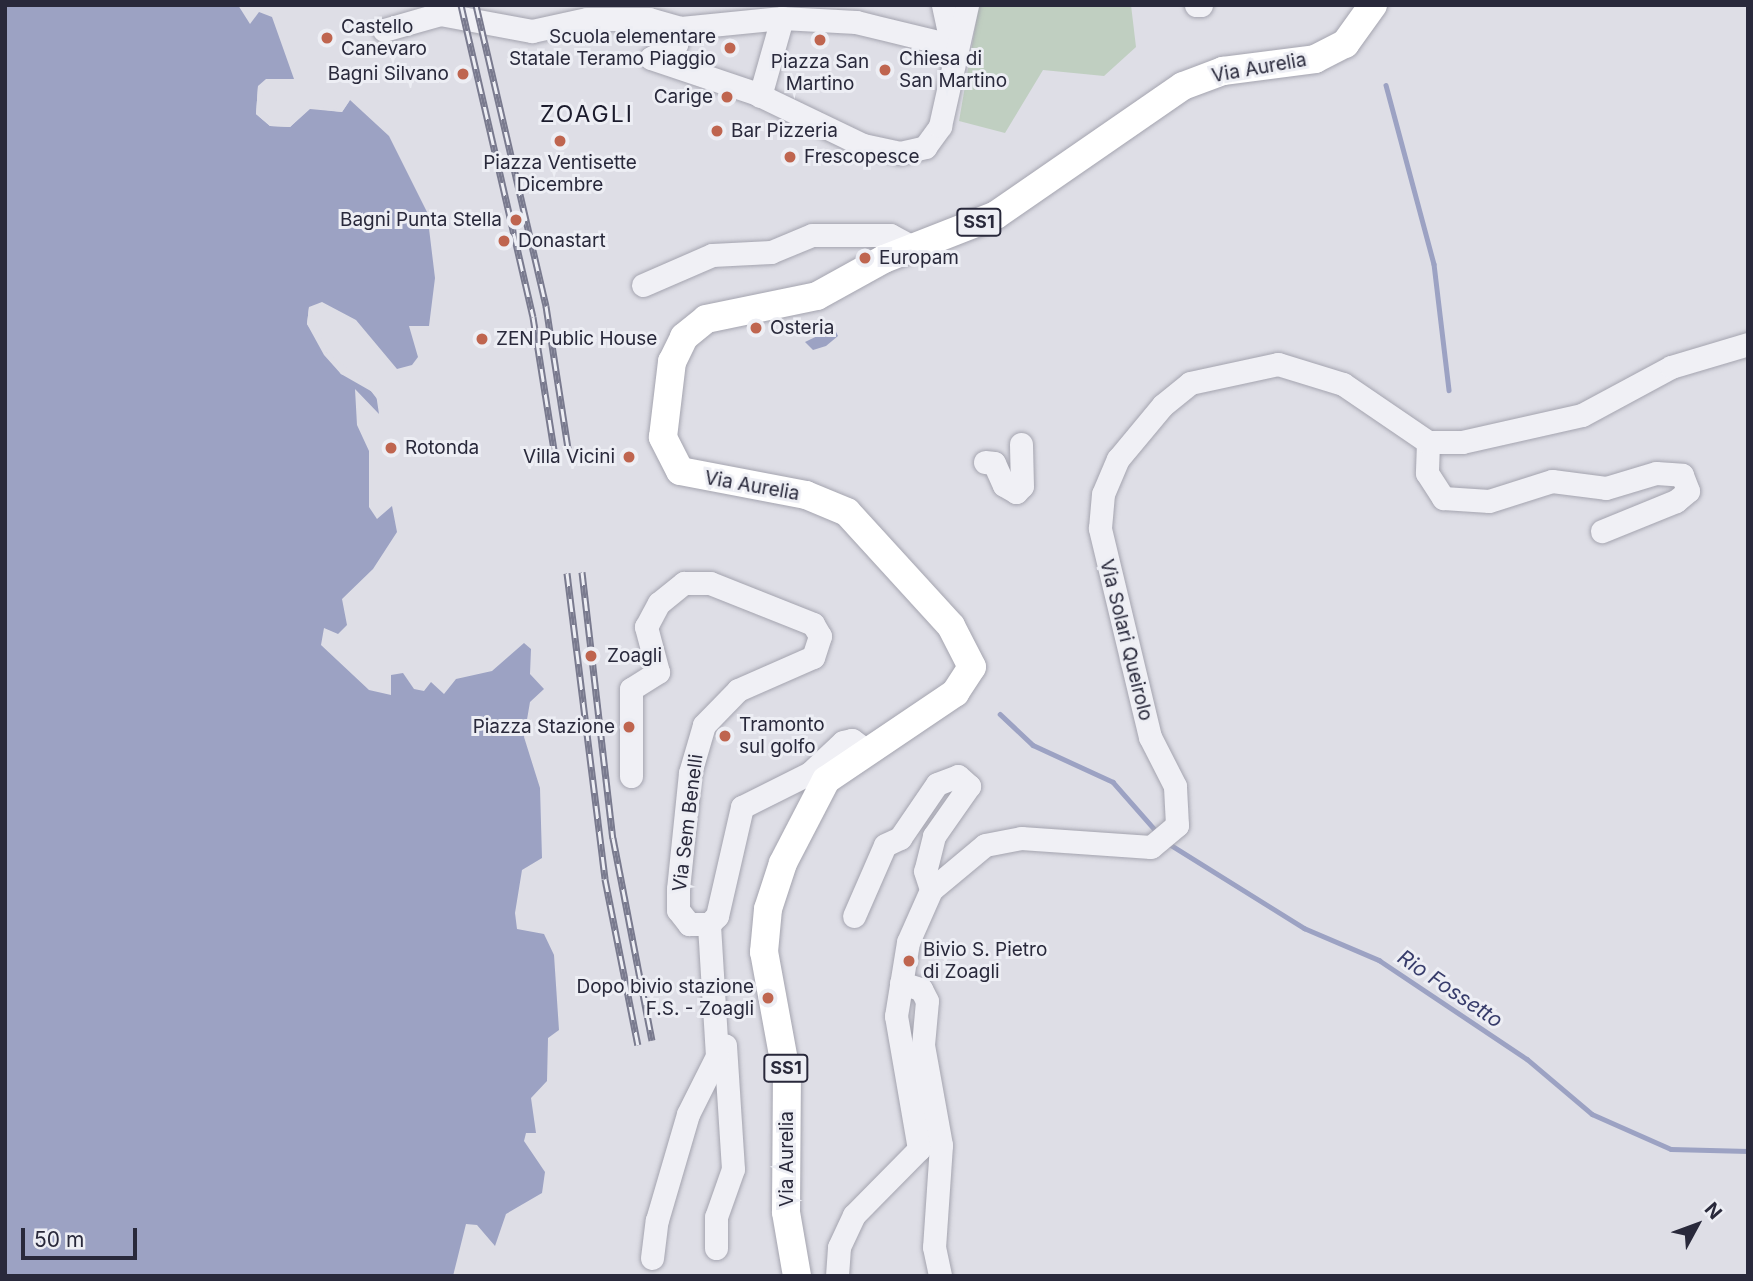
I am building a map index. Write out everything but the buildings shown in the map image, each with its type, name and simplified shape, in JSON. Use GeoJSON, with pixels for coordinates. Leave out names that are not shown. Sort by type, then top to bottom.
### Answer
{"type":"FeatureCollection","features":[{"type":"Feature","properties":{"kind":"main road","name":"Via Aurelia"},"geometry":{"type":"LineString","coordinates":[[797,1276],[786,1212],[787,1077],[764,952],[768,909],[783,863],[826,779],[864,749],[967,681],[972,667],[961,641],[847,512],[806,495],[680,471],[663,437],[672,362],[684,337],[706,319],[817,296],[996,215],[1183,86],[1223,71],[1315,58],[1345,44],[1373,5]]}},
{"type":"Feature","properties":{"kind":"street"},"geometry":{"type":"LineString","coordinates":[[681,28],[676,44],[651,58],[760,96],[863,145],[900,153],[925,147],[940,126],[952,52],[943,5]]}},
{"type":"Feature","properties":{"kind":"street"},"geometry":{"type":"LineString","coordinates":[[952,52],[964,41],[967,5]]}},
{"type":"Feature","properties":{"kind":"street"},"geometry":{"type":"LineString","coordinates":[[384,30],[440,14],[532,31],[587,19],[649,19],[681,28],[782,18],[856,22],[952,52]]}},
{"type":"Feature","properties":{"kind":"street"},"geometry":{"type":"LineString","coordinates":[[760,96],[782,18]]}},
{"type":"Feature","properties":{"kind":"street"},"geometry":{"type":"LineString","coordinates":[[643,285],[712,256],[771,252],[812,235],[890,235],[916,249]]}},
{"type":"Feature","properties":{"kind":"street"},"geometry":{"type":"LineString","coordinates":[[1602,531],[1688,491],[1682,475],[1657,473],[1606,488],[1552,481],[1489,501],[1443,498],[1427,473],[1428,442],[1462,443],[1582,415],[1671,366],[1748,344]]}},
{"type":"Feature","properties":{"kind":"street","name":"Via Solari Queirolo"},"geometry":{"type":"LineString","coordinates":[[837,1276],[839,1247],[854,1215],[919,1149],[896,1016],[908,942],[931,890],[952,867],[997,843],[1021,838],[1161,842],[1181,810],[1150,737],[1100,528],[1103,494],[1118,458],[1190,383],[1278,364],[1343,384],[1428,442]]}},
{"type":"Feature","properties":{"kind":"street"},"geometry":{"type":"LineString","coordinates":[[985,462],[994,463],[1004,485],[1016,492],[1021,486],[1021,444]]}},
{"type":"Feature","properties":{"kind":"street","name":"Via Sem Benelli"},"geometry":{"type":"LineString","coordinates":[[631,776],[631,690],[658,672],[646,627],[659,603],[684,583],[710,583],[813,624],[820,636],[813,657],[738,690],[704,725],[690,772],[678,910],[689,924],[709,925]]}},
{"type":"Feature","properties":{"kind":"street"},"geometry":{"type":"LineString","coordinates":[[652,1258],[659,1212],[688,1115],[717,1056],[718,1022],[709,925],[717,916],[742,807],[810,773],[843,742],[852,740],[864,749]]}},
{"type":"Feature","properties":{"kind":"street"},"geometry":{"type":"LineString","coordinates":[[854,916],[885,845],[900,838],[929,791],[958,776],[969,786],[934,836],[925,872],[931,890]]}},
{"type":"Feature","properties":{"kind":"street"},"geometry":{"type":"LineString","coordinates":[[901,983],[921,989],[927,1001],[923,1045],[941,1145],[934,1247],[940,1276]]}},
{"type":"Feature","properties":{"kind":"street"},"geometry":{"type":"LineString","coordinates":[[716,1248],[716,1217],[733,1169],[728,1063],[718,1022]]}},
{"type":"Feature","properties":{"kind":"green space"},"geometry":{"type":"Polygon","coordinates":[[[979,5],[1131,5],[1136,47],[1104,76],[1043,70],[1005,133],[959,121],[979,5]]]}},
{"type":"Feature","properties":{"kind":"water"},"geometry":{"type":"Polygon","coordinates":[[[5,5],[238,5],[250,24],[259,12],[272,17],[294,79],[266,79],[258,86],[256,114],[270,126],[290,127],[310,108],[342,112],[350,100],[389,136],[427,212],[435,278],[429,326],[409,326],[418,357],[412,365],[397,369],[356,320],[322,302],[309,307],[307,324],[341,374],[376,394],[379,414],[355,389],[357,425],[369,451],[369,507],[377,519],[392,506],[397,532],[373,569],[342,599],[347,625],[338,634],[324,628],[321,645],[369,690],[391,695],[391,675],[403,673],[414,689],[424,691],[431,682],[444,694],[456,679],[492,671],[524,643],[531,649],[530,674],[544,689],[530,702],[524,737],[540,788],[542,858],[522,870],[515,913],[517,929],[544,934],[554,955],[559,1030],[548,1038],[547,1081],[531,1098],[536,1133],[526,1133],[524,1141],[545,1172],[542,1193],[506,1214],[495,1246],[477,1225],[466,1224],[453,1276],[5,1276],[5,5]]]}},
{"type":"Feature","properties":{"kind":"water"},"geometry":{"type":"Polygon","coordinates":[[[834,328],[838,336],[826,346],[813,350],[805,342],[834,328]]]}},
{"type":"Feature","properties":{"kind":"pier"},"geometry":{"type":"Polygon","coordinates":[[[264,85],[259,112],[272,122],[289,123],[309,105],[334,110],[350,100],[342,112],[310,109],[290,127],[270,126],[256,114],[258,86],[264,85]]]}},
{"type":"Feature","properties":{"kind":"pier"},"geometry":{"type":"Polygon","coordinates":[[[309,307],[327,353],[379,391],[384,408],[364,382],[341,374],[324,355],[307,324],[309,307]]]}},
{"type":"Feature","properties":{"kind":"waterway"},"geometry":{"type":"LineString","coordinates":[[1386,85],[1434,264],[1449,390]]}},
{"type":"Feature","properties":{"kind":"waterway","name":"Rio Fossetto"},"geometry":{"type":"LineString","coordinates":[[1000,714],[1033,745],[1113,782],[1158,833]]}},
{"type":"Feature","properties":{"kind":"waterway","name":"Rio Fossetto"},"geometry":{"type":"LineString","coordinates":[[1166,842],[1304,928],[1379,960],[1527,1059],[1592,1114],[1671,1149],[1748,1151]]}},
{"type":"Feature","properties":{"kind":"railway"},"geometry":{"type":"LineString","coordinates":[[461,5],[533,317],[554,449]]}},
{"type":"Feature","properties":{"kind":"railway"},"geometry":{"type":"LineString","coordinates":[[476,5],[546,306],[568,448]]}},
{"type":"Feature","properties":{"kind":"railway"},"geometry":{"type":"LineString","coordinates":[[582,572],[613,838],[652,1040]]}},
{"type":"Feature","properties":{"kind":"railway"},"geometry":{"type":"LineString","coordinates":[[567,573],[605,879],[638,1045]]}},
{"type":"Feature","properties":{"kind":"place","name":"Castello Canevaro"},"geometry":{"type":"Point","coordinates":[327,38]}},
{"type":"Feature","properties":{"kind":"place","name":"Piazza San Martino"},"geometry":{"type":"Point","coordinates":[820,40]}},
{"type":"Feature","properties":{"kind":"place","name":"Scuola elementare Statale Teramo Piaggio"},"geometry":{"type":"Point","coordinates":[730,48]}},
{"type":"Feature","properties":{"kind":"place","name":"Chiesa di San Martino"},"geometry":{"type":"Point","coordinates":[885,70]}},
{"type":"Feature","properties":{"kind":"place","name":"Bagni Silvano"},"geometry":{"type":"Point","coordinates":[463,74]}},
{"type":"Feature","properties":{"kind":"place","name":"Carige"},"geometry":{"type":"Point","coordinates":[727,97]}},
{"type":"Feature","properties":{"kind":"place","name":"Bar Pizzeria"},"geometry":{"type":"Point","coordinates":[717,131]}},
{"type":"Feature","properties":{"kind":"place","name":"Piazza Ventisette Dicembre"},"geometry":{"type":"Point","coordinates":[560,141]}},
{"type":"Feature","properties":{"kind":"place","name":"Frescopesce"},"geometry":{"type":"Point","coordinates":[790,157]}},
{"type":"Feature","properties":{"kind":"place","name":"Bagni Punta Stella"},"geometry":{"type":"Point","coordinates":[516,220]}},
{"type":"Feature","properties":{"kind":"place","name":"Donastart"},"geometry":{"type":"Point","coordinates":[504,241]}},
{"type":"Feature","properties":{"kind":"place","name":"Europam"},"geometry":{"type":"Point","coordinates":[865,258]}},
{"type":"Feature","properties":{"kind":"place","name":"Osteria"},"geometry":{"type":"Point","coordinates":[756,328]}},
{"type":"Feature","properties":{"kind":"place","name":"ZEN Public House"},"geometry":{"type":"Point","coordinates":[482,339]}},
{"type":"Feature","properties":{"kind":"place","name":"Rotonda"},"geometry":{"type":"Point","coordinates":[391,448]}},
{"type":"Feature","properties":{"kind":"place","name":"Villa Vicini"},"geometry":{"type":"Point","coordinates":[629,457]}},
{"type":"Feature","properties":{"kind":"place","name":"Zoagli"},"geometry":{"type":"Point","coordinates":[591,656]}},
{"type":"Feature","properties":{"kind":"place","name":"Piazza Stazione"},"geometry":{"type":"Point","coordinates":[629,727]}},
{"type":"Feature","properties":{"kind":"place","name":"Tramonto sul golfo"},"geometry":{"type":"Point","coordinates":[725,736]}},
{"type":"Feature","properties":{"kind":"place","name":"Bivio S. Pietro di Zoagli"},"geometry":{"type":"Point","coordinates":[909,961]}},
{"type":"Feature","properties":{"kind":"place","name":"Dopo bivio stazione F.S. - Zoagli"},"geometry":{"type":"Point","coordinates":[768,998]}},
{"type":"Feature","properties":{"kind":"district","name":"ZOAGLI"},"geometry":{"type":"Point","coordinates":[587,114]}}]}
